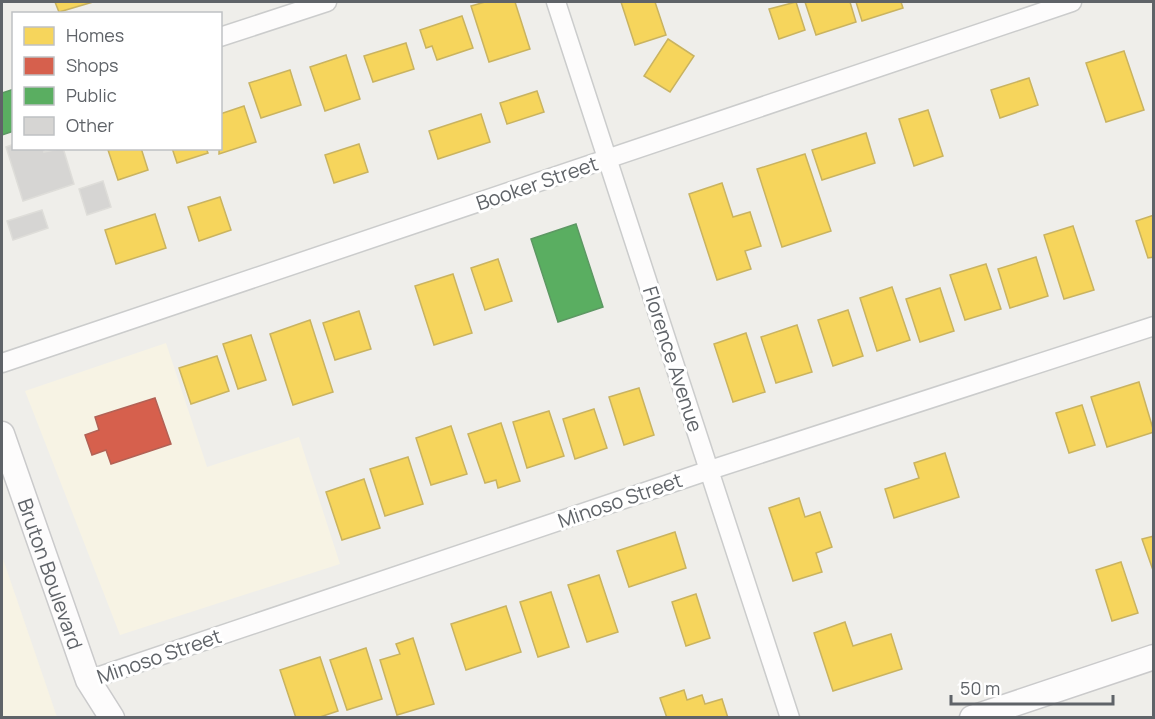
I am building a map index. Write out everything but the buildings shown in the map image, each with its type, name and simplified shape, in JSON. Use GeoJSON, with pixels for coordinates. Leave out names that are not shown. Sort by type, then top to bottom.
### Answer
{"type":"FeatureCollection","features":[{"type":"Feature","properties":{"kind":"street"},"geometry":{"type":"LineString","coordinates":[[222,36],[327,2]]}},
{"type":"Feature","properties":{"kind":"street","name":"Florence Avenue"},"geometry":{"type":"LineString","coordinates":[[556,2],[790,717]]}},
{"type":"Feature","properties":{"kind":"street","name":"Booker Street"},"geometry":{"type":"LineString","coordinates":[[2,363],[1072,2]]}},
{"type":"Feature","properties":{"kind":"street","name":"Minoso Street"},"geometry":{"type":"LineString","coordinates":[[88,680],[710,470],[1154,326]]}},
{"type":"Feature","properties":{"kind":"street","name":"Bruton Boulevard"},"geometry":{"type":"LineString","coordinates":[[2,434],[88,680],[112,717]]}},
{"type":"Feature","properties":{"kind":"street"},"geometry":{"type":"LineString","coordinates":[[972,717],[1154,657]]}},
{"type":"Feature","properties":{"kind":"street","name":"Bruton Boulevard"},"geometry":{"type":"LineString","coordinates":[[88,680],[90,717]]}},
{"type":"Feature","properties":{"kind":"shaded area"},"geometry":{"type":"Polygon","coordinates":[[[166,343],[207,467],[299,437],[340,564],[120,635],[25,391],[166,343]]]}},
{"type":"Feature","properties":{"kind":"shaded area"},"geometry":{"type":"Polygon","coordinates":[[[2,556],[57,717],[2,717],[2,556]]]}}]}
